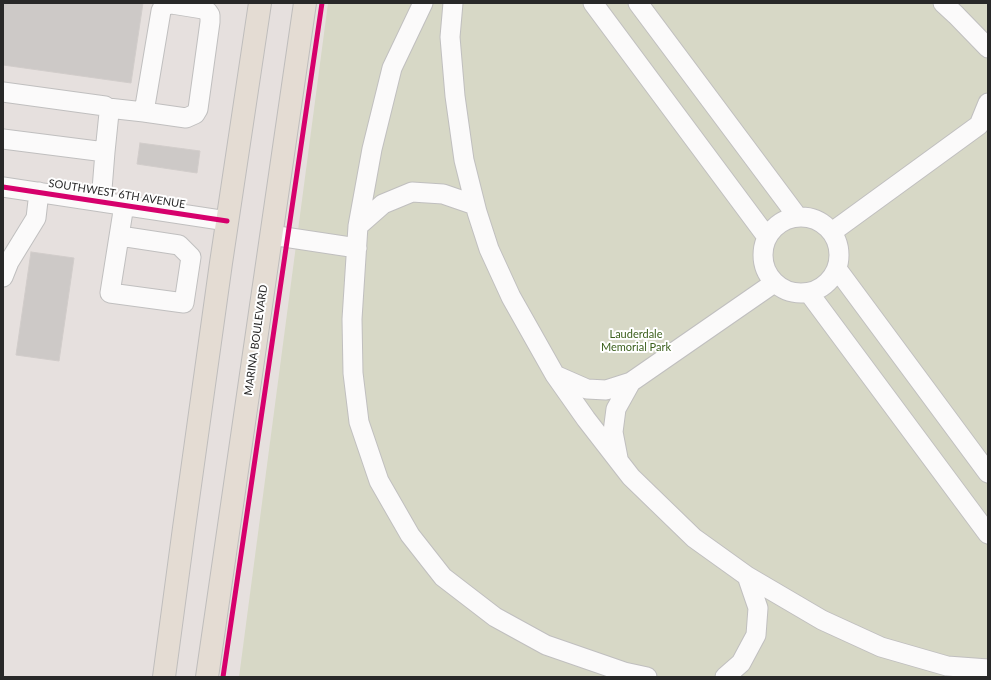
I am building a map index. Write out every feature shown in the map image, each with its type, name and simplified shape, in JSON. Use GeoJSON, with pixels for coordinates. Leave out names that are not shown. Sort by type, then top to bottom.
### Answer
{"type":"FeatureCollection","features":[{"type":"Feature","properties":{"kind":"main road"},"geometry":{"type":"LineString","coordinates":[[164,677],[227,221],[260,3]]}},
{"type":"Feature","properties":{"kind":"main road","name":"MARINA BOULEVARD"},"geometry":{"type":"LineString","coordinates":[[207,677],[305,3]]}},
{"type":"Feature","properties":{"kind":"street"},"geometry":{"type":"LineString","coordinates":[[423,3],[392,68],[372,149],[358,226],[352,318],[353,373],[359,422],[379,481],[410,534],[443,577],[495,617],[546,645],[624,672],[647,677]]}},
{"type":"Feature","properties":{"kind":"street"},"geometry":{"type":"LineString","coordinates":[[453,3],[450,37],[455,96],[464,160],[475,205],[489,249],[508,290],[555,375],[618,461],[631,477],[694,538],[747,576],[822,620],[881,647],[947,666],[988,670]]}},
{"type":"Feature","properties":{"kind":"street"},"geometry":{"type":"LineString","coordinates":[[593,3],[767,237]]}},
{"type":"Feature","properties":{"kind":"street"},"geometry":{"type":"LineString","coordinates":[[638,3],[797,216]]}},
{"type":"Feature","properties":{"kind":"street"},"geometry":{"type":"LineString","coordinates":[[943,3],[956,14],[988,48]]}},
{"type":"Feature","properties":{"kind":"street"},"geometry":{"type":"LineString","coordinates":[[3,92],[186,118],[195,114],[198,109],[210,22],[210,15],[208,12],[203,9],[172,4],[163,7],[161,11],[144,112]]}},
{"type":"Feature","properties":{"kind":"street"},"geometry":{"type":"LineString","coordinates":[[832,232],[984,124],[988,103]]}},
{"type":"Feature","properties":{"kind":"street"},"geometry":{"type":"LineString","coordinates":[[101,202],[108,108]]}},
{"type":"Feature","properties":{"kind":"street"},"geometry":{"type":"LineString","coordinates":[[3,139],[105,152]]}},
{"type":"Feature","properties":{"kind":"street","name":"SOUTHWEST 6TH AVENUE"},"geometry":{"type":"LineString","coordinates":[[3,187],[227,221]]}},
{"type":"Feature","properties":{"kind":"street"},"geometry":{"type":"LineString","coordinates":[[3,277],[9,262],[36,218],[39,192]]}},
{"type":"Feature","properties":{"kind":"street"},"geometry":{"type":"LineString","coordinates":[[358,226],[383,204],[412,192],[443,194],[475,205]]}},
{"type":"Feature","properties":{"kind":"street"},"geometry":{"type":"LineString","coordinates":[[120,236],[179,245],[191,257],[184,303],[110,293],[124,205]]}},
{"type":"Feature","properties":{"kind":"street"},"geometry":{"type":"LineString","coordinates":[[797,216],[810,218],[822,223],[832,232],[838,244],[840,257],[837,270],[830,280],[820,288],[809,293],[796,294],[784,290],[774,283],[767,273],[763,261],[763,249],[767,237],[772,229],[788,218],[797,216]]}},
{"type":"Feature","properties":{"kind":"street"},"geometry":{"type":"LineString","coordinates":[[271,235],[357,248]]}},
{"type":"Feature","properties":{"kind":"street"},"geometry":{"type":"LineString","coordinates":[[837,270],[988,473]]}},
{"type":"Feature","properties":{"kind":"street"},"geometry":{"type":"LineString","coordinates":[[555,375],[587,389],[606,390],[631,382],[774,283]]}},
{"type":"Feature","properties":{"kind":"street"},"geometry":{"type":"LineString","coordinates":[[809,293],[988,534]]}},
{"type":"Feature","properties":{"kind":"street"},"geometry":{"type":"LineString","coordinates":[[618,461],[614,432],[616,409],[631,382]]}},
{"type":"Feature","properties":{"kind":"street"},"geometry":{"type":"LineString","coordinates":[[725,677],[741,663],[756,635],[758,608],[747,576]]}},
{"type":"Feature","properties":{"kind":"street"},"geometry":{"type":"LineString","coordinates":[[977,677],[988,670]]}},
{"type":"Feature","properties":{"kind":"green space","name":"Lauderdale Memorial Park"},"geometry":{"type":"Polygon","coordinates":[[[328,3],[988,3],[988,677],[239,677],[328,3]]]}},
{"type":"Feature","properties":{"kind":"building"},"geometry":{"type":"Polygon","coordinates":[[[3,3],[143,3],[131,83],[3,65],[3,3]]]}},
{"type":"Feature","properties":{"kind":"building"},"geometry":{"type":"Polygon","coordinates":[[[140,143],[200,151],[197,173],[137,164],[140,143]]]}},
{"type":"Feature","properties":{"kind":"building"},"geometry":{"type":"Polygon","coordinates":[[[31,252],[74,258],[59,361],[16,355],[31,252]]]}},
{"type":"Feature","properties":{"kind":"cycle path"},"geometry":{"type":"LineString","coordinates":[[223,677],[322,3]]}},
{"type":"Feature","properties":{"kind":"cycle path"},"geometry":{"type":"LineString","coordinates":[[3,187],[227,221]]}}]}
